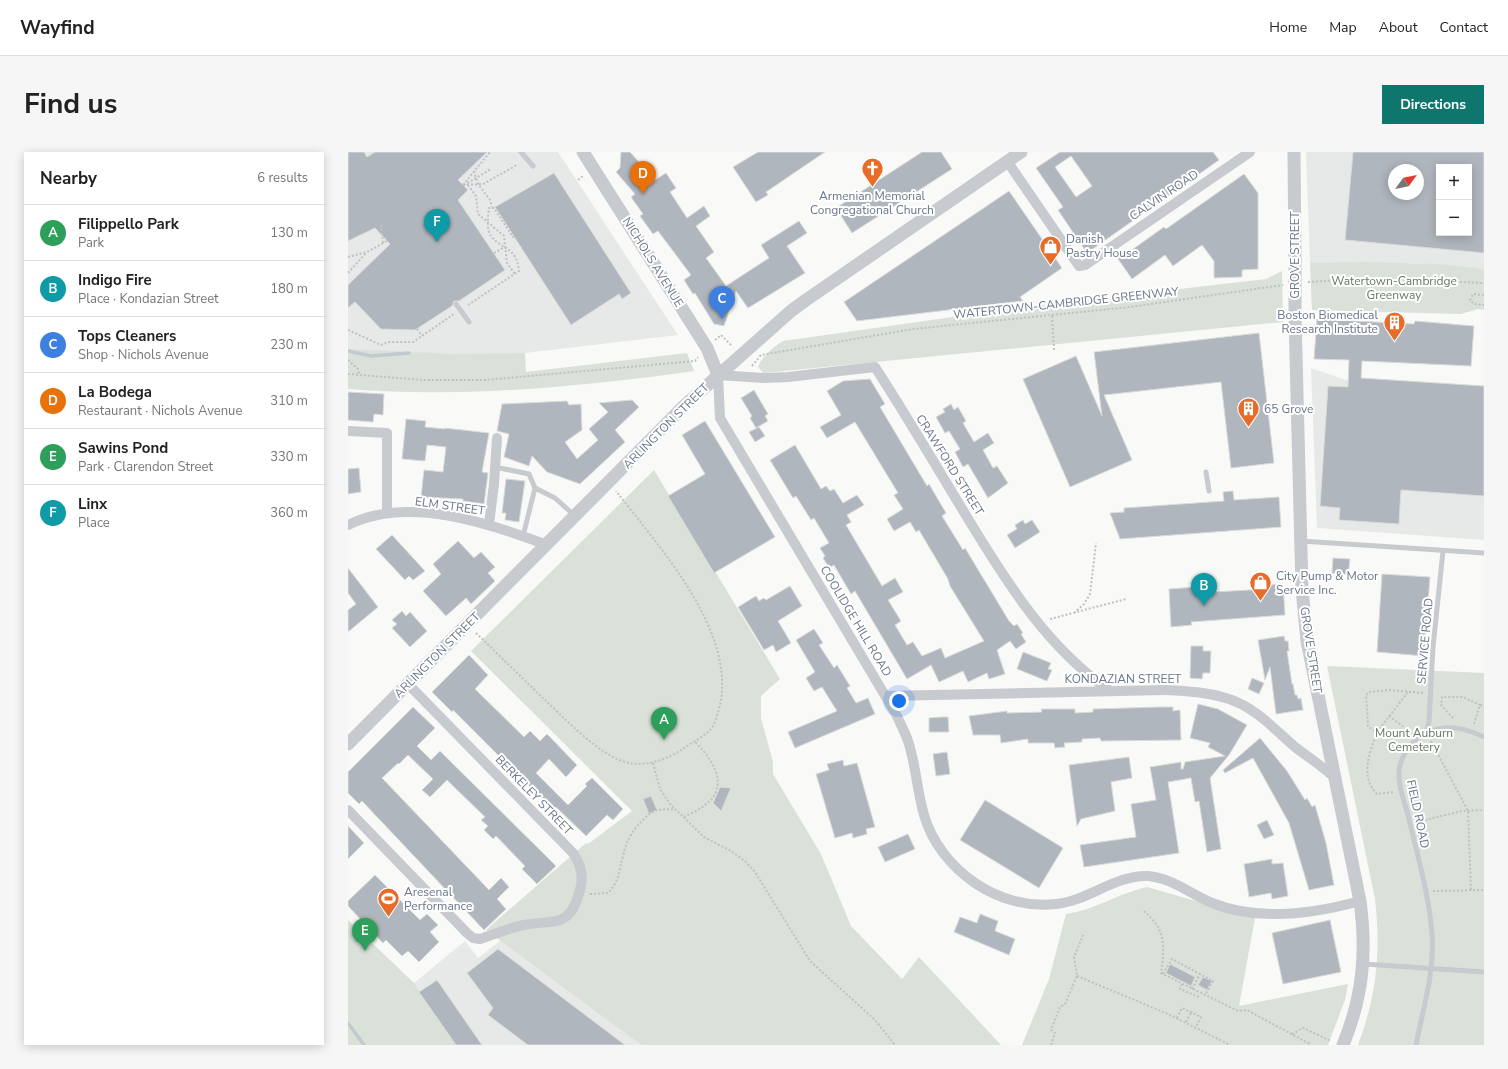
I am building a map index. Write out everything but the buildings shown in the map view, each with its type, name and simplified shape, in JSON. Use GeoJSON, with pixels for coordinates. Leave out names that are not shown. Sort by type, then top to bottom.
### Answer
{"type":"FeatureCollection","features":[{"type":"Feature","properties":{"kind":"street","name":"NICHOLS AVENUE"},"geometry":{"type":"LineString","coordinates":[[583,152],[707,348],[718,375]]}},
{"type":"Feature","properties":{"kind":"street","name":"ARLINGTON STREET"},"geometry":{"type":"LineString","coordinates":[[348,744],[685,405],[718,375],[791,311],[1021,152]]}},
{"type":"Feature","properties":{"kind":"street","name":"CALVIN ROAD"},"geometry":{"type":"LineString","coordinates":[[1007,161],[1079,266],[1085,265],[1250,152]]}},
{"type":"Feature","properties":{"kind":"street","name":"GROVE STREET"},"geometry":{"type":"LineString","coordinates":[[1294,152],[1295,316],[1302,589],[1307,641],[1360,901],[1363,926],[1364,964],[1354,1016],[1337,1043]]}},
{"type":"Feature","properties":{"kind":"street","name":"CRAWFORD STREET"},"geometry":{"type":"LineString","coordinates":[[718,375],[764,378],[788,377],[875,367],[1009,584],[1036,622],[1062,651],[1089,676],[1110,691]]}},
{"type":"Feature","properties":{"kind":"street","name":"COOLIDGE HILL ROAD"},"geometry":{"type":"LineString","coordinates":[[718,375],[720,418],[885,696],[908,741],[924,815],[944,854],[962,873],[979,886],[994,894],[1024,904],[1056,904],[1087,896],[1133,877],[1148,876],[1165,879],[1223,907],[1262,914],[1300,912],[1360,901]]}},
{"type":"Feature","properties":{"kind":"street"},"geometry":{"type":"LineString","coordinates":[[348,431],[387,433],[387,513]]}},
{"type":"Feature","properties":{"kind":"street"},"geometry":{"type":"LineString","coordinates":[[489,524],[497,438]]}},
{"type":"Feature","properties":{"kind":"street","name":"ELM STREET"},"geometry":{"type":"LineString","coordinates":[[348,525],[371,516],[387,513],[442,516],[489,524],[547,545]]}},
{"type":"Feature","properties":{"kind":"street","name":"BERKELEY STREET"},"geometry":{"type":"LineString","coordinates":[[348,810],[473,938],[480,939],[518,926],[553,923],[569,915],[578,901],[582,872],[573,853],[408,684]]}},
{"type":"Feature","properties":{"kind":"street","name":"KONDAZIAN STREET"},"geometry":{"type":"LineString","coordinates":[[885,696],[1165,690],[1194,692],[1229,699],[1252,710],[1269,722],[1295,746],[1334,776]]}},
{"type":"Feature","properties":{"kind":"lane"},"geometry":{"type":"LineString","coordinates":[[521,152],[533,166]]}},
{"type":"Feature","properties":{"kind":"lane"},"geometry":{"type":"LineString","coordinates":[[456,304],[469,322]]}},
{"type":"Feature","properties":{"kind":"lane"},"geometry":{"type":"LineString","coordinates":[[495,468],[529,474],[535,488],[523,536]]}},
{"type":"Feature","properties":{"kind":"lane"},"geometry":{"type":"LineString","coordinates":[[1206,472],[1209,491]]}},
{"type":"Feature","properties":{"kind":"lane"},"geometry":{"type":"LineString","coordinates":[[535,488],[555,498],[575,517]]}},
{"type":"Feature","properties":{"kind":"lane"},"geometry":{"type":"LineString","coordinates":[[1301,541],[1484,553]]}},
{"type":"Feature","properties":{"kind":"lane","name":"SERVICE ROAD"},"geometry":{"type":"LineString","coordinates":[[1426,733],[1443,551]]}},
{"type":"Feature","properties":{"kind":"lane","name":"FIELD ROAD"},"geometry":{"type":"LineString","coordinates":[[1416,1045],[1431,969],[1432,935],[1425,891],[1402,791],[1400,766],[1404,753],[1418,738],[1426,733],[1449,727],[1471,730],[1484,736]]}},
{"type":"Feature","properties":{"kind":"lane"},"geometry":{"type":"LineString","coordinates":[[1364,964],[1484,972]]}},
{"type":"Feature","properties":{"kind":"path"},"geometry":{"type":"LineString","coordinates":[[463,186],[490,152]]}},
{"type":"Feature","properties":{"kind":"path"},"geometry":{"type":"LineString","coordinates":[[463,186],[491,180],[518,165]]}},
{"type":"Feature","properties":{"kind":"path"},"geometry":{"type":"LineString","coordinates":[[463,186],[491,168]]}},
{"type":"Feature","properties":{"kind":"path"},"geometry":{"type":"LineString","coordinates":[[474,171],[478,184],[490,200],[492,207],[499,213],[513,237],[514,236]]}},
{"type":"Feature","properties":{"kind":"path"},"geometry":{"type":"LineString","coordinates":[[578,180],[586,174]]}},
{"type":"Feature","properties":{"kind":"path"},"geometry":{"type":"LineString","coordinates":[[468,185],[476,196],[478,214],[504,236],[507,263],[515,274]]}},
{"type":"Feature","properties":{"kind":"path"},"geometry":{"type":"LineString","coordinates":[[348,330],[381,345],[389,342],[413,342],[519,271],[518,259],[491,235],[488,222],[489,208],[492,207]]}},
{"type":"Feature","properties":{"kind":"path"},"geometry":{"type":"LineString","coordinates":[[381,225],[383,243]]}},
{"type":"Feature","properties":{"kind":"path"},"geometry":{"type":"LineString","coordinates":[[348,257],[366,252],[387,241]]}},
{"type":"Feature","properties":{"kind":"path"},"geometry":{"type":"LineString","coordinates":[[494,253],[506,247]]}},
{"type":"Feature","properties":{"kind":"path"},"geometry":{"type":"LineString","coordinates":[[348,274],[366,252]]}},
{"type":"Feature","properties":{"kind":"path"},"geometry":{"type":"LineString","coordinates":[[1300,283],[1375,278],[1484,283]]}},
{"type":"Feature","properties":{"kind":"path","name":"WATERTOWN-CAMBRIDGE GREENWAY"},"geometry":{"type":"LineString","coordinates":[[752,366],[761,355],[913,329],[1130,307],[1285,285]]}},
{"type":"Feature","properties":{"kind":"path"},"geometry":{"type":"LineString","coordinates":[[1484,295],[1474,294],[1470,300],[1474,304],[1484,305]]}},
{"type":"Feature","properties":{"kind":"path"},"geometry":{"type":"LineString","coordinates":[[1052,315],[1054,350]]}},
{"type":"Feature","properties":{"kind":"path"},"geometry":{"type":"LineString","coordinates":[[417,329],[422,336]]}},
{"type":"Feature","properties":{"kind":"path"},"geometry":{"type":"LineString","coordinates":[[348,360],[358,369],[359,375]]}},
{"type":"Feature","properties":{"kind":"path"},"geometry":{"type":"LineString","coordinates":[[348,374],[423,380],[485,380],[695,361]]}},
{"type":"Feature","properties":{"kind":"path"},"geometry":{"type":"LineString","coordinates":[[468,624],[573,727],[615,758],[633,765],[653,763],[674,754],[711,730],[719,710],[723,689],[720,660],[706,616],[668,558],[610,482]]}},
{"type":"Feature","properties":{"kind":"path"},"geometry":{"type":"LineString","coordinates":[[1073,614],[1084,604],[1090,594],[1096,543]]}},
{"type":"Feature","properties":{"kind":"path"},"geometry":{"type":"LineString","coordinates":[[1049,620],[1126,599]]}},
{"type":"Feature","properties":{"kind":"path"},"geometry":{"type":"LineString","coordinates":[[1377,733],[1368,726],[1366,695],[1369,692],[1390,690],[1430,694]]}},
{"type":"Feature","properties":{"kind":"path"},"geometry":{"type":"LineString","coordinates":[[1402,791],[1377,794],[1369,786],[1367,772],[1371,749],[1377,733],[1408,692]]}},
{"type":"Feature","properties":{"kind":"path"},"geometry":{"type":"LineString","coordinates":[[1458,720],[1451,718],[1441,706],[1442,696],[1462,697],[1484,706]]}},
{"type":"Feature","properties":{"kind":"path"},"geometry":{"type":"LineString","coordinates":[[1471,730],[1480,705]]}},
{"type":"Feature","properties":{"kind":"path"},"geometry":{"type":"LineString","coordinates":[[1389,716],[1418,738]]}},
{"type":"Feature","properties":{"kind":"path"},"geometry":{"type":"LineString","coordinates":[[1426,733],[1468,811],[1471,890]]}},
{"type":"Feature","properties":{"kind":"path"},"geometry":{"type":"LineString","coordinates":[[684,817],[710,802],[718,791],[719,786],[716,769],[703,749],[694,741]]}},
{"type":"Feature","properties":{"kind":"path"},"geometry":{"type":"LineString","coordinates":[[653,763],[660,789],[670,804],[704,837],[731,851],[745,861],[755,872],[810,961],[875,1020],[895,1045]]}},
{"type":"Feature","properties":{"kind":"path"},"geometry":{"type":"LineString","coordinates":[[580,893],[608,893],[615,886],[620,873],[622,857],[634,829],[653,812],[663,808],[677,811]]}},
{"type":"Feature","properties":{"kind":"path"},"geometry":{"type":"LineString","coordinates":[[1410,824],[1468,811],[1484,810]]}},
{"type":"Feature","properties":{"kind":"path"},"geometry":{"type":"LineString","coordinates":[[1425,891],[1484,890]]}},
{"type":"Feature","properties":{"kind":"path"},"geometry":{"type":"LineString","coordinates":[[1144,911],[1157,923],[1161,934],[1164,945],[1161,973],[1238,1012],[1247,1010],[1310,1044]]}},
{"type":"Feature","properties":{"kind":"path"},"geometry":{"type":"LineString","coordinates":[[1051,1045],[1055,1033],[1051,1030],[1060,1007],[1065,1004],[1077,976],[1074,957],[1084,933]]}},
{"type":"Feature","properties":{"kind":"path"},"geometry":{"type":"LineString","coordinates":[[1164,974],[1172,959],[1213,981],[1205,995]]}},
{"type":"Feature","properties":{"kind":"path"},"geometry":{"type":"LineString","coordinates":[[1192,989],[1200,974]]}},
{"type":"Feature","properties":{"kind":"path"},"geometry":{"type":"LineString","coordinates":[[1077,976],[1186,1022],[1230,1045]]}},
{"type":"Feature","properties":{"kind":"path"},"geometry":{"type":"LineString","coordinates":[[1182,984],[1180,989],[1198,998],[1201,993]]}},
{"type":"Feature","properties":{"kind":"path"},"geometry":{"type":"LineString","coordinates":[[1177,1018],[1182,1008],[1192,1011],[1201,1017],[1196,1027]]}},
{"type":"Feature","properties":{"kind":"path"},"geometry":{"type":"LineString","coordinates":[[1186,1022],[1192,1011]]}},
{"type":"Feature","properties":{"kind":"path"},"geometry":{"type":"LineString","coordinates":[[1292,1034],[1303,1028],[1337,1043]]}},
{"type":"Feature","properties":{"kind":"shaded area"},"geometry":{"type":"Polygon","coordinates":[[[348,152],[558,152],[678,335],[525,353],[452,355],[348,350],[348,152]]]}},
{"type":"Feature","properties":{"kind":"shaded area"},"geometry":{"type":"Polygon","coordinates":[[[1306,152],[1484,152],[1484,269],[1416,263],[1310,263],[1306,152]]]}},
{"type":"Feature","properties":{"kind":"shaded area"},"geometry":{"type":"Polygon","coordinates":[[[1311,368],[1361,385],[1484,399],[1484,540],[1317,528],[1311,368]]]}},
{"type":"Feature","properties":{"kind":"shaded area"},"geometry":{"type":"Polygon","coordinates":[[[501,940],[641,1045],[457,1045],[414,983],[465,941],[478,958],[501,940]]]}},
{"type":"Feature","properties":{"kind":"green space","name":"Watertown-Cambridge Greenway"},"geometry":{"type":"Polygon","coordinates":[[[1365,262],[1438,264],[1484,269],[1484,310],[1478,309],[1461,314],[1312,310],[1310,263],[1365,262]]]}},
{"type":"Feature","properties":{"kind":"green space"},"geometry":{"type":"Polygon","coordinates":[[[1282,271],[1283,322],[763,373],[758,367],[768,352],[783,341],[1024,307],[1266,279],[1282,271]]]}},
{"type":"Feature","properties":{"kind":"green space"},"geometry":{"type":"Polygon","coordinates":[[[348,349],[454,354],[525,353],[526,372],[687,353],[694,371],[608,382],[521,389],[434,392],[348,389],[348,349]]]}},
{"type":"Feature","properties":{"kind":"green space"},"geometry":{"type":"Polygon","coordinates":[[[654,470],[780,679],[761,696],[761,718],[773,762],[773,774],[821,854],[851,926],[902,979],[919,957],[1001,1045],[641,1045],[486,930],[586,843],[588,844],[632,811],[471,651],[654,470]]]}},
{"type":"Feature","properties":{"kind":"green space","name":"Mount Auburn Cemetery"},"geometry":{"type":"Polygon","coordinates":[[[1327,666],[1484,673],[1484,1045],[1358,1045],[1370,1008],[1376,973],[1378,937],[1377,919],[1375,899],[1327,666]]]}},
{"type":"Feature","properties":{"kind":"green space"},"geometry":{"type":"Polygon","coordinates":[[[1147,887],[1255,918],[1239,1006],[1348,984],[1345,1000],[1328,1045],[1022,1045],[1049,979],[1066,914],[1087,909],[1127,893],[1147,887]]]}},
{"type":"Feature","properties":{"kind":"green space"},"geometry":{"type":"Polygon","coordinates":[[[348,920],[414,983],[457,1045],[348,1045],[348,920]]]}},
{"type":"Feature","properties":{"kind":"waterway"},"geometry":{"type":"LineString","coordinates":[[348,351],[371,356],[409,353]]}},
{"type":"Feature","properties":{"kind":"waterway"},"geometry":{"type":"LineString","coordinates":[[348,1023],[364,1045]]}},
{"type":"Feature","properties":{"kind":"place","name":"Armenian Memorial Congregational Church"},"geometry":{"type":"Point","coordinates":[872,188]}},
{"type":"Feature","properties":{"kind":"place","name":"La Bodega"},"geometry":{"type":"Point","coordinates":[643,194]}},
{"type":"Feature","properties":{"kind":"place","name":"Linx"},"geometry":{"type":"Point","coordinates":[437,242]}},
{"type":"Feature","properties":{"kind":"place","name":"Danish Pastry House"},"geometry":{"type":"Point","coordinates":[1051,266]}},
{"type":"Feature","properties":{"kind":"place","name":"Tops Cleaners"},"geometry":{"type":"Point","coordinates":[722,319]}},
{"type":"Feature","properties":{"kind":"place","name":"Boston Biomedical Research Institute"},"geometry":{"type":"Point","coordinates":[1394,342]}},
{"type":"Feature","properties":{"kind":"place","name":"65 Grove"},"geometry":{"type":"Point","coordinates":[1248,428]}},
{"type":"Feature","properties":{"kind":"place","name":"City Pump & Motor Service Inc."},"geometry":{"type":"Point","coordinates":[1261,602]}},
{"type":"Feature","properties":{"kind":"place","name":"Indigo Fire"},"geometry":{"type":"Point","coordinates":[1204,606]}},
{"type":"Feature","properties":{"kind":"place","name":"Filippello Park"},"geometry":{"type":"Point","coordinates":[664,740]}},
{"type":"Feature","properties":{"kind":"place","name":"Aresenal Performance"},"geometry":{"type":"Point","coordinates":[389,918]}},
{"type":"Feature","properties":{"kind":"place","name":"Sawins Pond"},"geometry":{"type":"Point","coordinates":[365,951]}}]}
